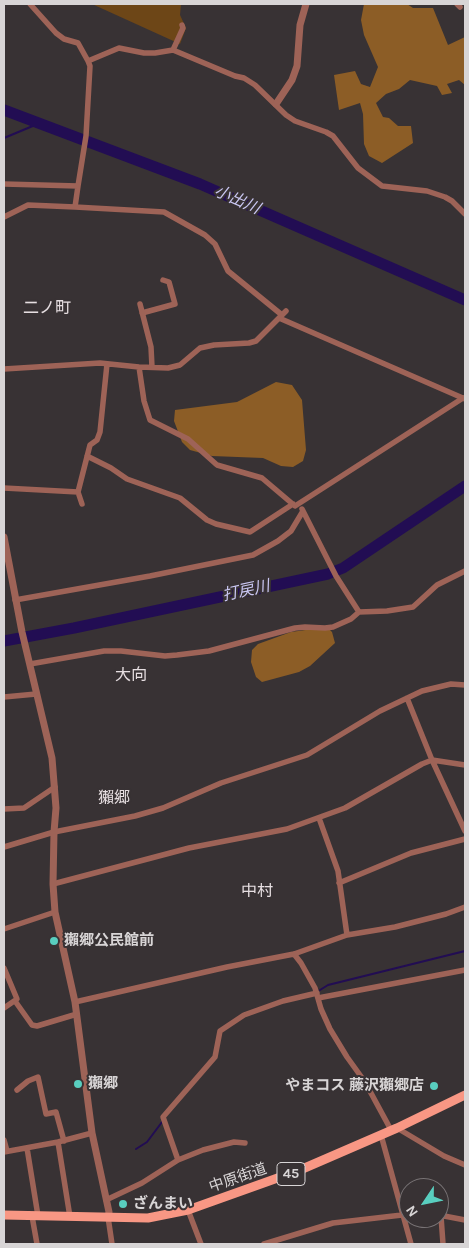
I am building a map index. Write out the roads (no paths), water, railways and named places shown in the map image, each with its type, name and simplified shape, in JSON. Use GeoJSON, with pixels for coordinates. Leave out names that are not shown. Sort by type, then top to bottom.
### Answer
{"type":"FeatureCollection","features":[{"type":"Feature","properties":{"kind":"main road","name":"中原街道"},"geometry":{"type":"LineString","coordinates":[[4,1215],[148,1218],[188,1210],[300,1170],[394,1129],[465,1095]]}},
{"type":"Feature","properties":{"kind":"street"},"geometry":{"type":"LineString","coordinates":[[30,4],[56,33],[64,39],[78,43],[90,66],[86,136],[75,207]]}},
{"type":"Feature","properties":{"kind":"street"},"geometry":{"type":"LineString","coordinates":[[276,104],[292,80],[297,66],[300,25],[306,4]]}},
{"type":"Feature","properties":{"kind":"street"},"geometry":{"type":"LineString","coordinates":[[173,50],[182,33],[182,25]]}},
{"type":"Feature","properties":{"kind":"street"},"geometry":{"type":"LineString","coordinates":[[88,61],[119,48],[144,53],[173,50],[244,78],[255,85],[286,115],[295,121],[333,136],[358,168],[382,186],[427,191],[445,197],[465,214]]}},
{"type":"Feature","properties":{"kind":"street"},"geometry":{"type":"LineString","coordinates":[[4,184],[78,186]]}},
{"type":"Feature","properties":{"kind":"street"},"geometry":{"type":"LineString","coordinates":[[4,217],[28,205],[164,212],[205,235],[216,244],[228,271],[282,315],[464,398]]}},
{"type":"Feature","properties":{"kind":"street"},"geometry":{"type":"LineString","coordinates":[[142,313],[175,304],[169,282],[163,280]]}},
{"type":"Feature","properties":{"kind":"street"},"geometry":{"type":"LineString","coordinates":[[140,304],[151,347],[152,367]]}},
{"type":"Feature","properties":{"kind":"street"},"geometry":{"type":"LineString","coordinates":[[4,369],[107,364],[168,368],[180,365],[200,348],[256,341],[282,315]]}},
{"type":"Feature","properties":{"kind":"street"},"geometry":{"type":"LineString","coordinates":[[82,504],[78,492],[90,445],[97,440],[100,432],[107,364]]}},
{"type":"Feature","properties":{"kind":"street"},"geometry":{"type":"LineString","coordinates":[[139,367],[144,401],[150,420],[188,438],[217,465],[262,478],[294,506],[300,504],[464,398]]}},
{"type":"Feature","properties":{"kind":"street"},"geometry":{"type":"LineString","coordinates":[[87,456],[111,468],[126,479],[180,498],[207,520],[250,532],[293,504]]}},
{"type":"Feature","properties":{"kind":"street"},"geometry":{"type":"LineString","coordinates":[[4,488],[78,492]]}},
{"type":"Feature","properties":{"kind":"street"},"geometry":{"type":"LineString","coordinates":[[300,504],[331,567],[359,612]]}},
{"type":"Feature","properties":{"kind":"street"},"geometry":{"type":"LineString","coordinates":[[15,600],[253,555],[278,541],[291,531],[303,511]]}},
{"type":"Feature","properties":{"kind":"street"},"geometry":{"type":"LineString","coordinates":[[4,537],[15,600],[52,758],[56,808],[53,884],[55,912],[75,1002],[92,1133],[109,1212],[112,1244]]}},
{"type":"Feature","properties":{"kind":"street"},"geometry":{"type":"LineString","coordinates":[[30,664],[104,651],[165,656],[209,651],[295,628],[333,627],[351,619],[359,612],[387,611],[413,607],[437,585],[465,571]]}},
{"type":"Feature","properties":{"kind":"street"},"geometry":{"type":"LineString","coordinates":[[4,846],[54,832],[135,816],[163,808],[221,783],[307,755],[380,712],[422,691],[451,684],[465,685]]}},
{"type":"Feature","properties":{"kind":"street"},"geometry":{"type":"LineString","coordinates":[[4,697],[36,694]]}},
{"type":"Feature","properties":{"kind":"street"},"geometry":{"type":"LineString","coordinates":[[407,698],[432,760],[465,831]]}},
{"type":"Feature","properties":{"kind":"street"},"geometry":{"type":"LineString","coordinates":[[53,884],[189,848],[287,829],[345,808],[432,760],[465,765]]}},
{"type":"Feature","properties":{"kind":"street"},"geometry":{"type":"LineString","coordinates":[[4,809],[24,808],[55,787]]}},
{"type":"Feature","properties":{"kind":"street"},"geometry":{"type":"LineString","coordinates":[[319,818],[338,871],[347,935]]}},
{"type":"Feature","properties":{"kind":"street"},"geometry":{"type":"LineString","coordinates":[[339,884],[411,853],[465,839]]}},
{"type":"Feature","properties":{"kind":"street"},"geometry":{"type":"LineString","coordinates":[[75,1002],[227,967],[294,954],[347,935],[395,927],[465,908]]}},
{"type":"Feature","properties":{"kind":"street"},"geometry":{"type":"LineString","coordinates":[[4,929],[55,912]]}},
{"type":"Feature","properties":{"kind":"street"},"geometry":{"type":"LineString","coordinates":[[294,954],[318,995],[321,1009],[330,1029],[394,1129],[465,1165]]}},
{"type":"Feature","properties":{"kind":"street"},"geometry":{"type":"LineString","coordinates":[[4,968],[17,999],[15,1001],[32,1025],[37,1026],[77,1014]]}},
{"type":"Feature","properties":{"kind":"street"},"geometry":{"type":"LineString","coordinates":[[178,1160],[163,1117],[215,1057],[220,1032],[244,1015],[283,1001],[465,970]]}},
{"type":"Feature","properties":{"kind":"street"},"geometry":{"type":"LineString","coordinates":[[4,1008],[15,1001]]}},
{"type":"Feature","properties":{"kind":"street"},"geometry":{"type":"LineString","coordinates":[[17,1090],[28,1081],[38,1078],[46,1114],[56,1112],[70,1217]]}},
{"type":"Feature","properties":{"kind":"street"},"geometry":{"type":"LineString","coordinates":[[4,1140],[6,1152],[61,1142],[92,1133]]}},
{"type":"Feature","properties":{"kind":"street"},"geometry":{"type":"LineString","coordinates":[[380,1135],[399,1203]]}},
{"type":"Feature","properties":{"kind":"street"},"geometry":{"type":"LineString","coordinates":[[106,1200],[142,1183],[178,1160],[203,1150],[234,1142],[245,1143]]}},
{"type":"Feature","properties":{"kind":"street"},"geometry":{"type":"LineString","coordinates":[[27,1148],[37,1244]]}},
{"type":"Feature","properties":{"kind":"street"},"geometry":{"type":"LineString","coordinates":[[188,1210],[201,1244]]}},
{"type":"Feature","properties":{"kind":"street"},"geometry":{"type":"LineString","coordinates":[[264,1244],[333,1223],[399,1214]]}},
{"type":"Feature","properties":{"kind":"street"},"geometry":{"type":"LineString","coordinates":[[449,1217],[465,1220]]}},
{"type":"Feature","properties":{"kind":"street"},"geometry":{"type":"LineString","coordinates":[[406,1228],[411,1244]]}},
{"type":"Feature","properties":{"kind":"street"},"geometry":{"type":"LineString","coordinates":[[441,1228],[443,1244]]}},
{"type":"Feature","properties":{"kind":"waterway","name":"小出川"},"geometry":{"type":"LineString","coordinates":[[4,110],[200,184],[465,300]]}},
{"type":"Feature","properties":{"kind":"waterway"},"geometry":{"type":"LineString","coordinates":[[4,138],[40,123]]}},
{"type":"Feature","properties":{"kind":"waterway","name":"打戻川"},"geometry":{"type":"LineString","coordinates":[[4,641],[328,574],[343,568],[465,486]]}},
{"type":"Feature","properties":{"kind":"waterway"},"geometry":{"type":"LineString","coordinates":[[320,990],[328,985],[465,951]]}},
{"type":"Feature","properties":{"kind":"waterway"},"geometry":{"type":"LineString","coordinates":[[136,1149],[147,1142],[162,1122]]}},
{"type":"Feature","properties":{"kind":"place","name":"獺郷公民館前"},"geometry":{"type":"Point","coordinates":[54,941]}},
{"type":"Feature","properties":{"kind":"place","name":"獺郷"},"geometry":{"type":"Point","coordinates":[78,1084]}},
{"type":"Feature","properties":{"kind":"place","name":"やまコス 藤沢獺郷店"},"geometry":{"type":"Point","coordinates":[434,1086]}},
{"type":"Feature","properties":{"kind":"place","name":"ざんまい"},"geometry":{"type":"Point","coordinates":[123,1204]}},
{"type":"Feature","properties":{"kind":"district","name":"二ノ町"},"geometry":{"type":"Point","coordinates":[47,308]}},
{"type":"Feature","properties":{"kind":"district","name":"大向"},"geometry":{"type":"Point","coordinates":[131,675]}},
{"type":"Feature","properties":{"kind":"district","name":"獺郷"},"geometry":{"type":"Point","coordinates":[114,798]}},
{"type":"Feature","properties":{"kind":"district","name":"中村"},"geometry":{"type":"Point","coordinates":[257,891]}}]}
